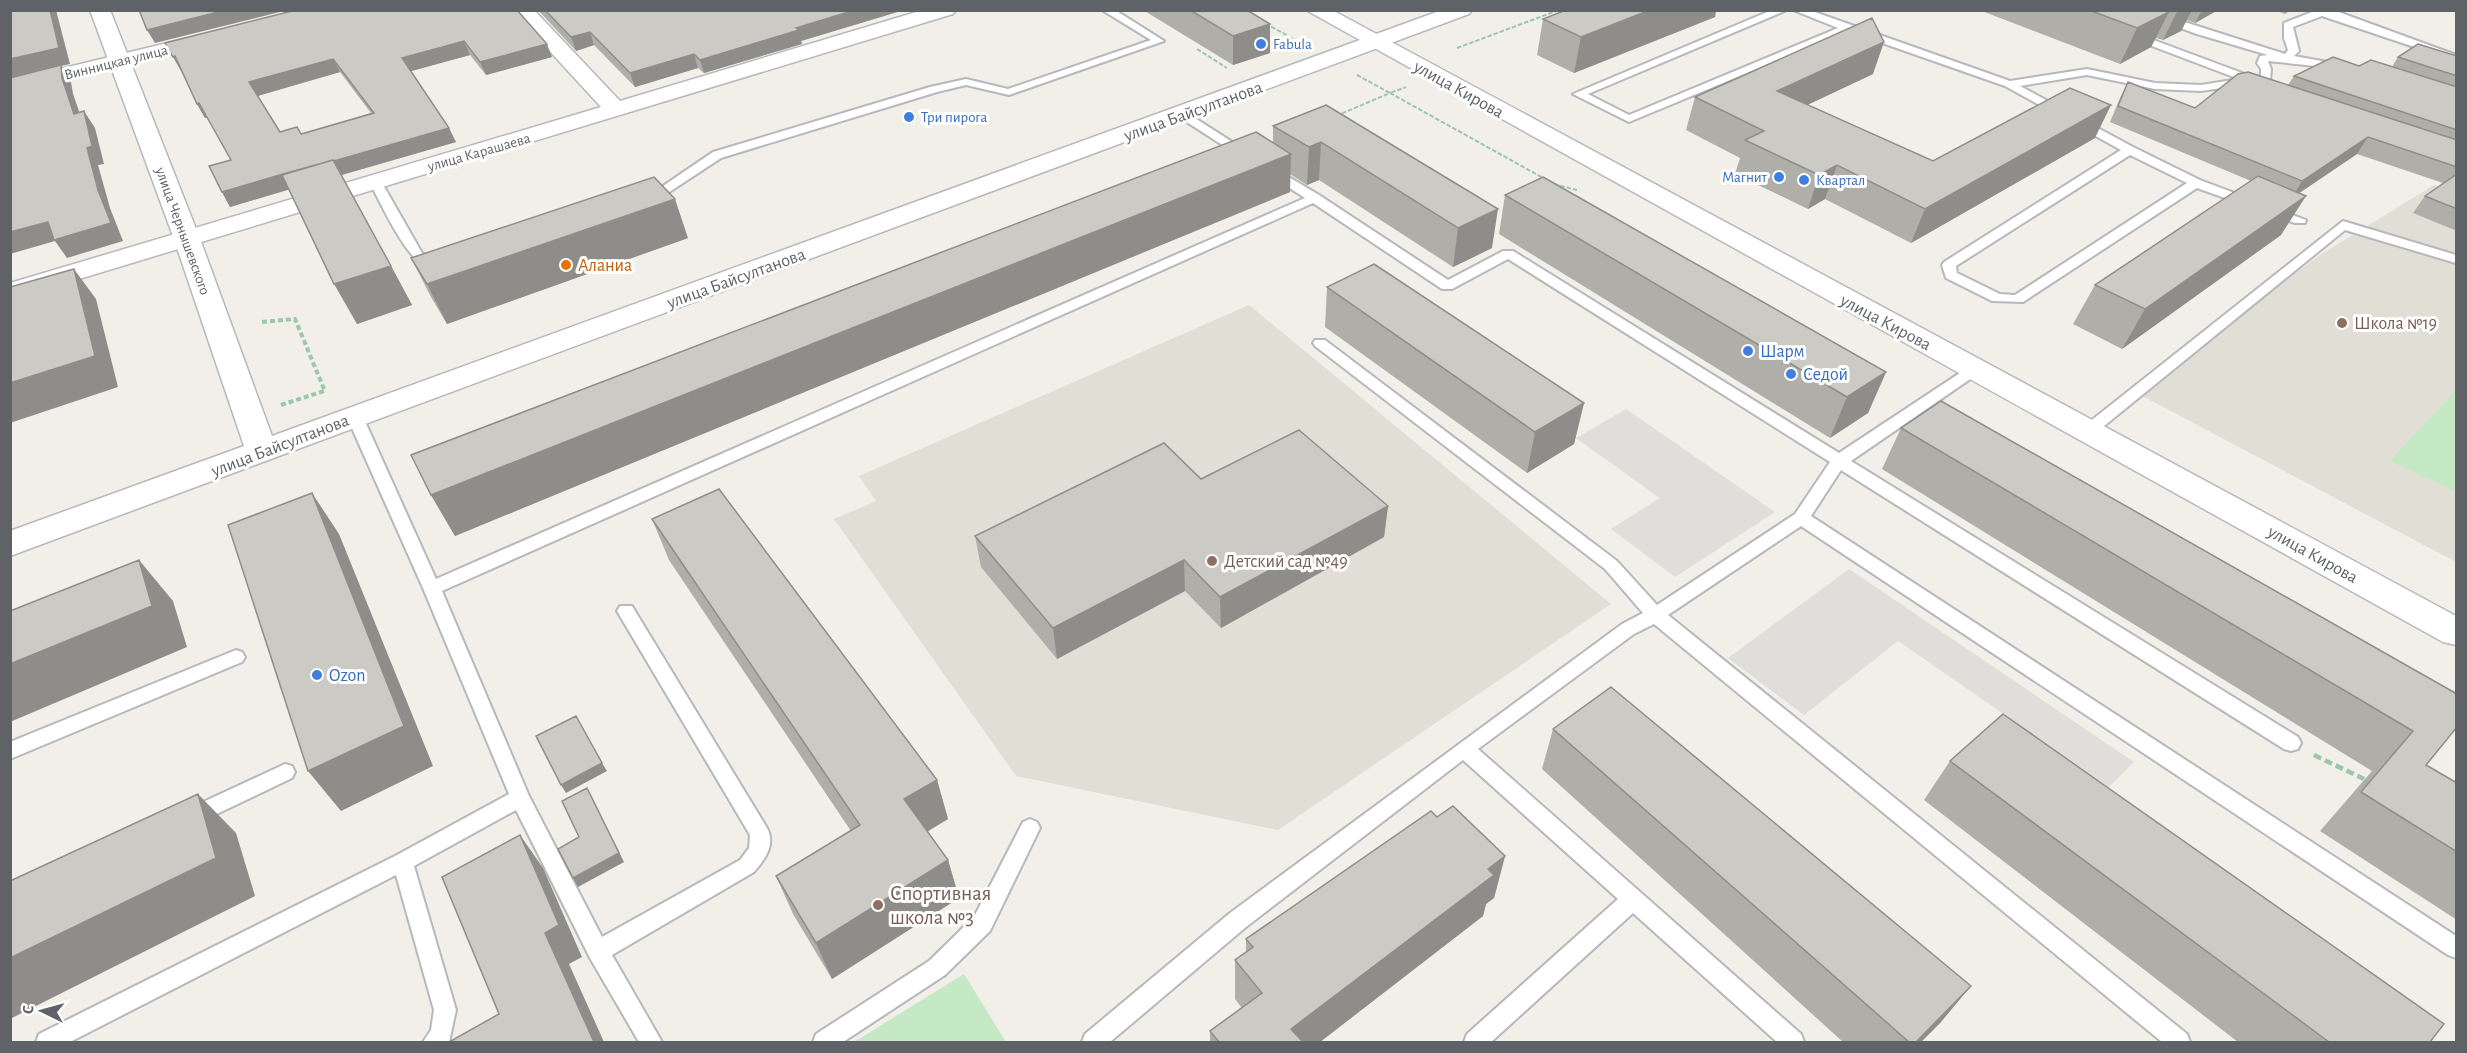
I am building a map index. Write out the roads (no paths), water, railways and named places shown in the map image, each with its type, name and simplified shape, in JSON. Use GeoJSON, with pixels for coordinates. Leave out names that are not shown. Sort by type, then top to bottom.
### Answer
{"type":"FeatureCollection","features":[{"type":"Feature","properties":{"kind":"street","name":"улица Чернышевского"},"geometry":{"type":"LineString","coordinates":[[100,10],[187,239],[262,452]]}},
{"type":"Feature","properties":{"kind":"street"},"geometry":{"type":"LineString","coordinates":[[522,10],[617,111]]}},
{"type":"Feature","properties":{"kind":"street","name":"улица Карашаева"},"geometry":{"type":"LineString","coordinates":[[10,292],[617,111],[914,14],[946,10]]}},
{"type":"Feature","properties":{"kind":"street","name":"улица Кирова"},"geometry":{"type":"LineString","coordinates":[[1316,10],[2457,632]]}},
{"type":"Feature","properties":{"kind":"street","name":"улица Байсултанова"},"geometry":{"type":"LineString","coordinates":[[10,544],[1183,115],[1462,10]]}},
{"type":"Feature","properties":{"kind":"street","name":"Винницкая улица"},"geometry":{"type":"LineString","coordinates":[[10,88],[234,33]]}},
{"type":"Feature","properties":{"kind":"lane"},"geometry":{"type":"LineString","coordinates":[[632,206],[654,198],[717,155],[934,89],[966,82],[1009,92],[1159,41],[1107,10]]}},
{"type":"Feature","properties":{"kind":"lane"},"geometry":{"type":"LineString","coordinates":[[1782,10],[1580,94],[1629,119],[1846,27]]}},
{"type":"Feature","properties":{"kind":"lane"},"geometry":{"type":"LineString","coordinates":[[1798,10],[2009,84],[2129,150],[2196,183],[2300,220]]}},
{"type":"Feature","properties":{"kind":"lane"},"geometry":{"type":"LineString","coordinates":[[2136,10],[2201,32],[2258,46],[2286,58]]}},
{"type":"Feature","properties":{"kind":"lane"},"geometry":{"type":"LineString","coordinates":[[2286,58],[2294,51],[2289,39],[2288,25],[2326,12],[2457,58]]}},
{"type":"Feature","properties":{"kind":"lane"},"geometry":{"type":"LineString","coordinates":[[2120,30],[2272,93]]}},
{"type":"Feature","properties":{"kind":"lane"},"geometry":{"type":"LineString","coordinates":[[2009,84],[2087,72],[2155,86],[2200,88],[2266,79],[2266,69],[2262,63],[2264,58],[2286,58],[2357,70]]}},
{"type":"Feature","properties":{"kind":"lane"},"geometry":{"type":"LineString","coordinates":[[1183,115],[1315,198],[1447,286],[1508,254],[2291,743]]}},
{"type":"Feature","properties":{"kind":"lane"},"geometry":{"type":"LineString","coordinates":[[2129,150],[1949,265],[1951,275],[1997,298],[2019,299],[2196,183]]}},
{"type":"Feature","properties":{"kind":"lane"},"geometry":{"type":"LineString","coordinates":[[376,183],[417,255],[437,270],[448,267]]}},
{"type":"Feature","properties":{"kind":"lane"},"geometry":{"type":"LineString","coordinates":[[432,588],[1315,198]]}},
{"type":"Feature","properties":{"kind":"lane"},"geometry":{"type":"LineString","coordinates":[[2088,431],[2343,225],[2457,259]]}},
{"type":"Feature","properties":{"kind":"lane"},"geometry":{"type":"LineString","coordinates":[[1320,343],[1611,566],[1655,615],[2179,1042]]}},
{"type":"Feature","properties":{"kind":"lane"},"geometry":{"type":"LineString","coordinates":[[1093,1042],[1238,920],[1464,749],[1628,629],[1655,615],[1801,518],[1839,461],[1974,370]]}},
{"type":"Feature","properties":{"kind":"lane"},"geometry":{"type":"LineString","coordinates":[[355,417],[432,588],[520,798],[598,951],[651,1042]]}},
{"type":"Feature","properties":{"kind":"lane"},"geometry":{"type":"LineString","coordinates":[[1801,518],[2457,948]]}},
{"type":"Feature","properties":{"kind":"lane"},"geometry":{"type":"LineString","coordinates":[[598,951],[747,866],[759,851],[760,834],[626,611]]}},
{"type":"Feature","properties":{"kind":"lane"},"geometry":{"type":"LineString","coordinates":[[10,751],[236,657]]}},
{"type":"Feature","properties":{"kind":"lane"},"geometry":{"type":"LineString","coordinates":[[1464,749],[1793,1042]]}},
{"type":"Feature","properties":{"kind":"lane"},"geometry":{"type":"LineString","coordinates":[[179,822],[285,772]]}},
{"type":"Feature","properties":{"kind":"lane"},"geometry":{"type":"LineString","coordinates":[[47,1042],[402,862],[520,798]]}},
{"type":"Feature","properties":{"kind":"lane"},"geometry":{"type":"LineString","coordinates":[[824,1042],[937,968],[982,924],[1030,828]]}},
{"type":"Feature","properties":{"kind":"lane"},"geometry":{"type":"LineString","coordinates":[[402,862],[445,1010],[441,1035],[434,1042]]}},
{"type":"Feature","properties":{"kind":"lane"},"geometry":{"type":"LineString","coordinates":[[1475,1042],[1633,899]]}},
{"type":"Feature","properties":{"kind":"place","name":"Fabula"},"geometry":{"type":"Point","coordinates":[1261,44]}},
{"type":"Feature","properties":{"kind":"place","name":"Три пирога"},"geometry":{"type":"Point","coordinates":[909,117]}},
{"type":"Feature","properties":{"kind":"place","name":"Магнит"},"geometry":{"type":"Point","coordinates":[1779,177]}},
{"type":"Feature","properties":{"kind":"place","name":"Квартал"},"geometry":{"type":"Point","coordinates":[1804,180]}},
{"type":"Feature","properties":{"kind":"place","name":"Аланиа"},"geometry":{"type":"Point","coordinates":[566,265]}},
{"type":"Feature","properties":{"kind":"place","name":"Школа №19"},"geometry":{"type":"Point","coordinates":[2342,323]}},
{"type":"Feature","properties":{"kind":"place","name":"Шарм"},"geometry":{"type":"Point","coordinates":[1748,351]}},
{"type":"Feature","properties":{"kind":"place","name":"Седой"},"geometry":{"type":"Point","coordinates":[1791,374]}},
{"type":"Feature","properties":{"kind":"place","name":"Детский сад №49"},"geometry":{"type":"Point","coordinates":[1212,561]}},
{"type":"Feature","properties":{"kind":"place","name":"Ozon"},"geometry":{"type":"Point","coordinates":[317,675]}},
{"type":"Feature","properties":{"kind":"place","name":"Спортивная школа №3"},"geometry":{"type":"Point","coordinates":[878,905]}}]}
